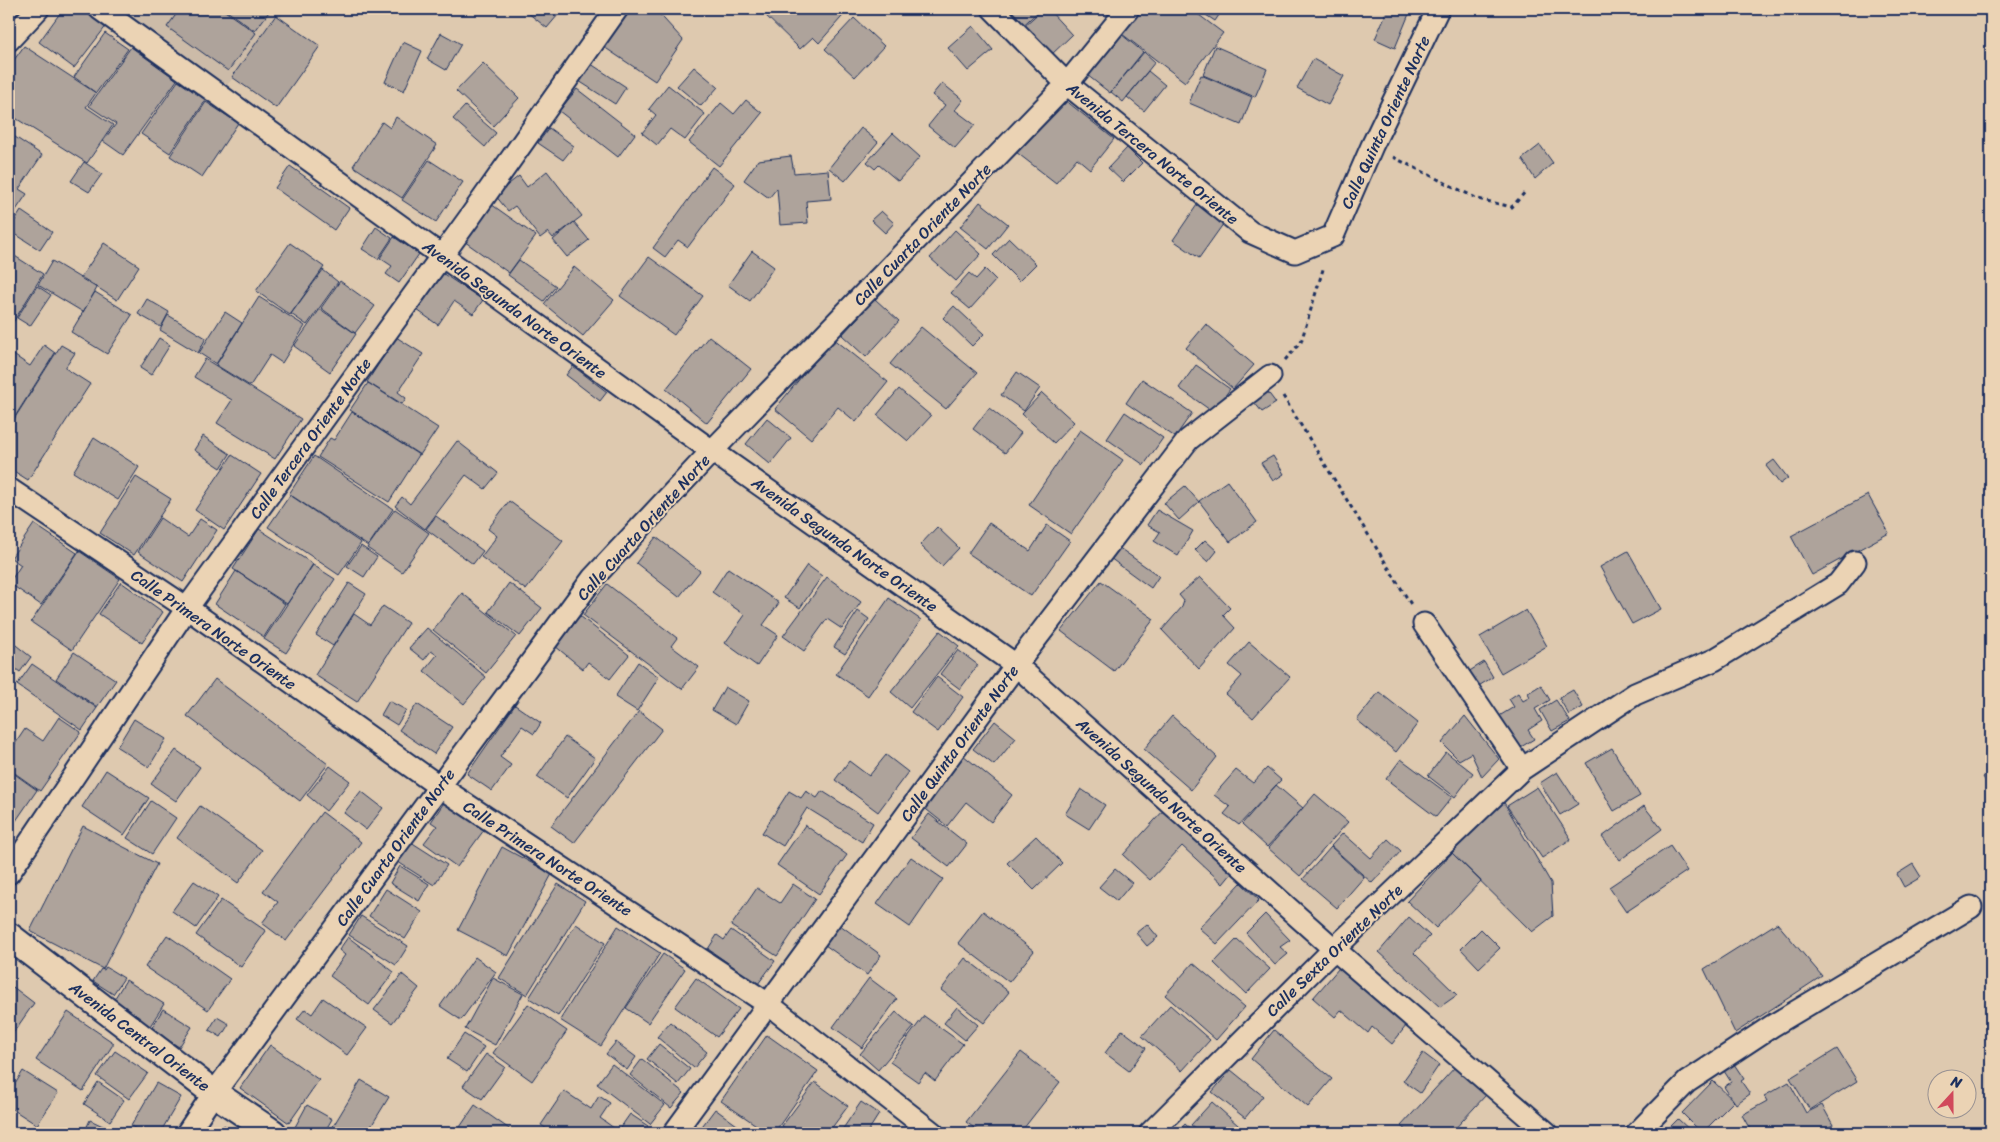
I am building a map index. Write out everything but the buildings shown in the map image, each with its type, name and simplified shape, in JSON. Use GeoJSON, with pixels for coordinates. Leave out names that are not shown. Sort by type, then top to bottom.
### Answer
{"type":"FeatureCollection","features":[{"type":"Feature","properties":{"kind":"street"},"geometry":{"type":"LineString","coordinates":[[9,40],[38,9]]}},
{"type":"Feature","properties":{"kind":"street","name":"Avenida Segunda Norte Oriente"},"geometry":{"type":"LineString","coordinates":[[100,9],[712,451],[1016,665],[1334,949],[1547,1133]]}},
{"type":"Feature","properties":{"kind":"street","name":"Calle Tercera Oriente Norte"},"geometry":{"type":"LineString","coordinates":[[9,873],[187,608],[470,217],[617,9]]}},
{"type":"Feature","properties":{"kind":"street","name":"Avenida Tercera Norte Oriente"},"geometry":{"type":"LineString","coordinates":[[992,9],[1067,84],[1250,232],[1295,252],[1332,236]]}},
{"type":"Feature","properties":{"kind":"street","name":"Calle Cuarta Oriente Norte"},"geometry":{"type":"LineString","coordinates":[[187,1133],[214,1093],[593,578],[712,451],[1067,84],[1128,9]]}},
{"type":"Feature","properties":{"kind":"street","name":"Calle Quinta Oriente Norte"},"geometry":{"type":"LineString","coordinates":[[1332,236],[1372,146],[1438,9]]}},
{"type":"Feature","properties":{"kind":"street","name":"Calle Quinta Oriente Norte"},"geometry":{"type":"LineString","coordinates":[[674,1133],[1016,665],[1188,440],[1270,376]]}},
{"type":"Feature","properties":{"kind":"street","name":"Calle Primera Norte Oriente"},"geometry":{"type":"LineString","coordinates":[[9,489],[187,608],[440,787],[768,1004],[933,1133]]}},
{"type":"Feature","properties":{"kind":"street","name":"Calle Sexta Oriente Norte"},"geometry":{"type":"LineString","coordinates":[[1150,1133],[1334,949],[1522,770],[1635,694],[1714,660],[1838,584],[1855,562]]}},
{"type":"Feature","properties":{"kind":"street"},"geometry":{"type":"LineString","coordinates":[[1424,624],[1522,770]]}},
{"type":"Feature","properties":{"kind":"street"},"geometry":{"type":"LineString","coordinates":[[1637,1133],[1687,1082],[1772,1026],[1971,907]]}},
{"type":"Feature","properties":{"kind":"street","name":"Avenida Central Oriente"},"geometry":{"type":"LineString","coordinates":[[9,936],[214,1093],[273,1133]]}},
{"type":"Feature","properties":{"kind":"path"},"geometry":{"type":"LineString","coordinates":[[1372,146],[1478,199],[1512,207],[1526,191]]}},
{"type":"Feature","properties":{"kind":"path"},"geometry":{"type":"LineString","coordinates":[[1332,236],[1301,342],[1270,376],[1424,624]]}},
{"type":"Feature","properties":{"kind":"shaded area"},"geometry":{"type":"Polygon","coordinates":[[[112,9],[287,9],[224,89],[112,9]]]}}]}
